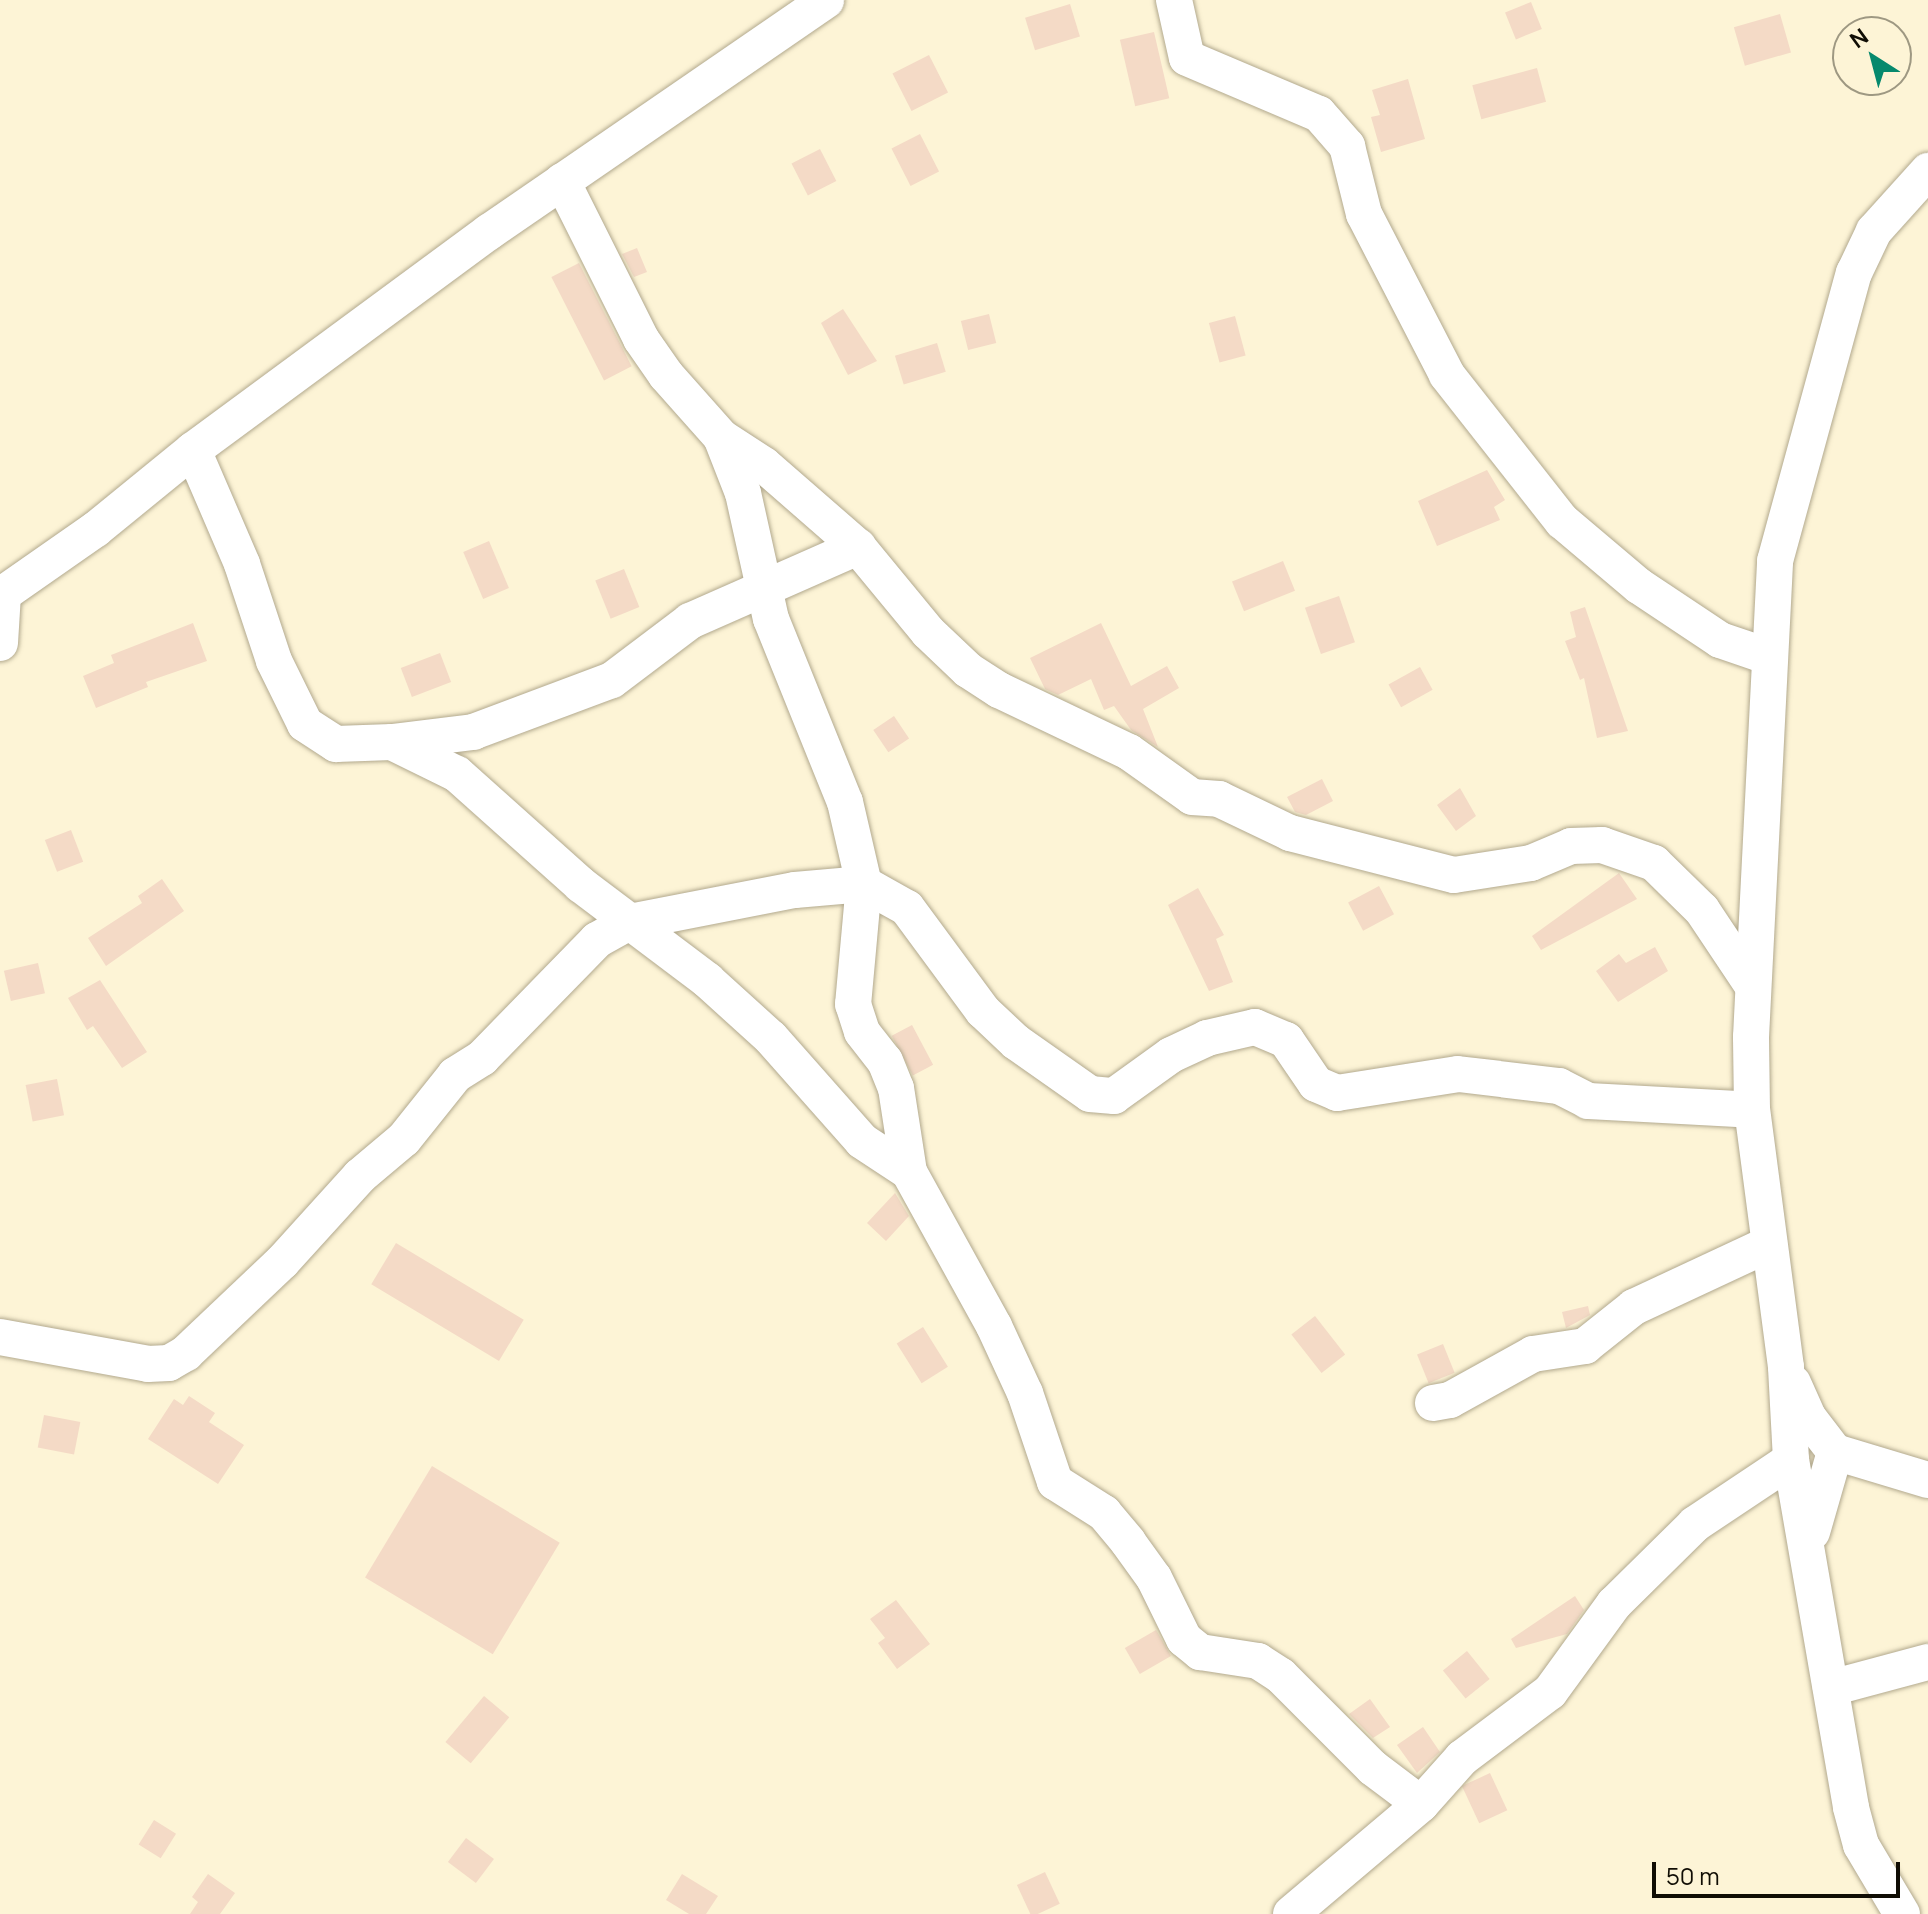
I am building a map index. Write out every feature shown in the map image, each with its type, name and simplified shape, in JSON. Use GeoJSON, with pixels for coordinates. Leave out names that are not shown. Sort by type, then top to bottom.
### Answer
{"type":"FeatureCollection","features":[{"type":"Feature","properties":{"kind":"street"},"geometry":{"type":"LineString","coordinates":[[0,643],[1,595],[96,529],[193,450],[562,181],[826,0]]}},
{"type":"Feature","properties":{"kind":"street"},"geometry":{"type":"LineString","coordinates":[[1174,0],[1187,58],[1319,114],[1347,146],[1364,214],[1439,361],[1562,521],[1639,586],[1720,640],[1767,656]]}},
{"type":"Feature","properties":{"kind":"street"},"geometry":{"type":"LineString","coordinates":[[1902,1914],[1861,1845],[1831,1688],[1810,1546],[1791,1460],[1786,1367],[1752,1110],[1752,985],[1767,656],[1775,561],[1854,273],[1881,222],[1928,171]]}},
{"type":"Feature","properties":{"kind":"street"},"geometry":{"type":"LineString","coordinates":[[562,181],[641,339],[721,437],[764,465],[858,547],[928,632],[968,670],[999,690],[1129,752],[1192,797],[1219,799],[1290,833],[1454,875],[1531,863],[1571,846],[1602,845],[1654,863],[1702,910],[1752,985]]}},
{"type":"Feature","properties":{"kind":"street"},"geometry":{"type":"LineString","coordinates":[[721,437],[743,493],[771,619],[845,802],[864,884],[853,1004],[862,1032],[885,1061],[896,1088],[909,1172],[1025,1393],[1055,1482],[1104,1513],[1128,1542],[1154,1578],[1184,1639],[1200,1652],[1258,1661],[1281,1676],[1373,1768],[1421,1804]]}},
{"type":"Feature","properties":{"kind":"street"},"geometry":{"type":"LineString","coordinates":[[193,450],[242,564],[274,661],[305,724],[336,744],[392,742],[473,732],[598,687],[690,621],[858,547]]}},
{"type":"Feature","properties":{"kind":"street"},"geometry":{"type":"LineString","coordinates":[[392,742],[457,774],[630,922],[707,980],[771,1038],[862,1141],[909,1172]]}},
{"type":"Feature","properties":{"kind":"street"},"geometry":{"type":"LineString","coordinates":[[0,1337],[148,1364],[169,1363],[186,1353],[282,1262],[360,1176],[404,1139],[455,1075],[482,1058],[597,940],[630,922],[795,890],[864,884],[907,908],[983,1011],[1016,1042],[1090,1094],[1114,1096],[1171,1055],[1207,1038],[1255,1027],[1286,1040],[1316,1084],[1337,1093],[1458,1074],[1559,1086],[1588,1101],[1752,1110]]}},
{"type":"Feature","properties":{"kind":"street"},"geometry":{"type":"LineString","coordinates":[[1433,1403],[1450,1400],[1533,1354],[1585,1346],[1634,1307],[1769,1244]]}},
{"type":"Feature","properties":{"kind":"street"},"geometry":{"type":"LineString","coordinates":[[1786,1367],[1808,1417],[1835,1452],[1928,1480]]}},
{"type":"Feature","properties":{"kind":"street"},"geometry":{"type":"LineString","coordinates":[[1810,1546],[1835,1452]]}},
{"type":"Feature","properties":{"kind":"street"},"geometry":{"type":"LineString","coordinates":[[1291,1914],[1421,1804],[1462,1758],[1550,1692],[1614,1604],[1695,1524],[1791,1460]]}},
{"type":"Feature","properties":{"kind":"street"},"geometry":{"type":"LineString","coordinates":[[1831,1688],[1928,1662]]}},
{"type":"Feature","properties":{"kind":"building"},"geometry":{"type":"Polygon","coordinates":[[[1531,2],[1542,29],[1516,39],[1505,12],[1531,2]]]}},
{"type":"Feature","properties":{"kind":"building"},"geometry":{"type":"Polygon","coordinates":[[[1070,4],[1080,37],[1035,50],[1025,18],[1070,4]]]}},
{"type":"Feature","properties":{"kind":"building"},"geometry":{"type":"Polygon","coordinates":[[[1780,14],[1791,52],[1745,66],[1734,27],[1780,14]]]}},
{"type":"Feature","properties":{"kind":"building"},"geometry":{"type":"Polygon","coordinates":[[[1154,32],[1169,98],[1135,106],[1120,40],[1154,32]]]}},
{"type":"Feature","properties":{"kind":"building"},"geometry":{"type":"Polygon","coordinates":[[[929,55],[948,92],[912,111],[892,74],[929,55]]]}},
{"type":"Feature","properties":{"kind":"building"},"geometry":{"type":"Polygon","coordinates":[[[1537,68],[1546,102],[1481,119],[1472,85],[1537,68]]]}},
{"type":"Feature","properties":{"kind":"building"},"geometry":{"type":"Polygon","coordinates":[[[1408,79],[1425,139],[1381,152],[1371,117],[1380,115],[1372,90],[1408,79]]]}},
{"type":"Feature","properties":{"kind":"building"},"geometry":{"type":"Polygon","coordinates":[[[920,134],[939,171],[911,186],[891,149],[920,134]]]}},
{"type":"Feature","properties":{"kind":"building"},"geometry":{"type":"Polygon","coordinates":[[[820,149],[836,181],[808,196],[791,164],[820,149]]]}},
{"type":"Feature","properties":{"kind":"building"},"geometry":{"type":"Polygon","coordinates":[[[637,248],[647,272],[634,277],[622,254],[637,248]]]}},
{"type":"Feature","properties":{"kind":"building"},"geometry":{"type":"Polygon","coordinates":[[[579,263],[632,366],[604,380],[551,277],[579,263]]]}},
{"type":"Feature","properties":{"kind":"building"},"geometry":{"type":"Polygon","coordinates":[[[843,309],[877,361],[848,375],[821,323],[843,309]]]}},
{"type":"Feature","properties":{"kind":"building"},"geometry":{"type":"Polygon","coordinates":[[[989,314],[996,343],[968,350],[961,321],[989,314]]]}},
{"type":"Feature","properties":{"kind":"building"},"geometry":{"type":"Polygon","coordinates":[[[1235,316],[1246,356],[1220,363],[1209,323],[1235,316]]]}},
{"type":"Feature","properties":{"kind":"building"},"geometry":{"type":"Polygon","coordinates":[[[937,343],[946,372],[904,385],[895,356],[937,343]]]}},
{"type":"Feature","properties":{"kind":"building"},"geometry":{"type":"Polygon","coordinates":[[[1487,470],[1505,500],[1494,507],[1500,520],[1437,546],[1418,501],[1487,470]]]}},
{"type":"Feature","properties":{"kind":"building"},"geometry":{"type":"Polygon","coordinates":[[[489,541],[509,588],[483,599],[463,552],[489,541]]]}},
{"type":"Feature","properties":{"kind":"building"},"geometry":{"type":"Polygon","coordinates":[[[1283,561],[1295,591],[1244,611],[1232,582],[1283,561]]]}},
{"type":"Feature","properties":{"kind":"building"},"geometry":{"type":"Polygon","coordinates":[[[624,569],[639,607],[611,619],[595,581],[624,569]]]}},
{"type":"Feature","properties":{"kind":"building"},"geometry":{"type":"Polygon","coordinates":[[[1339,596],[1355,642],[1321,654],[1305,608],[1339,596]]]}},
{"type":"Feature","properties":{"kind":"building"},"geometry":{"type":"Polygon","coordinates":[[[1585,607],[1628,731],[1597,738],[1584,678],[1580,680],[1565,641],[1576,637],[1570,612],[1585,607]]]}},
{"type":"Feature","properties":{"kind":"building"},"geometry":{"type":"Polygon","coordinates":[[[193,623],[207,661],[146,682],[148,687],[96,708],[83,676],[114,663],[111,655],[193,623]]]}},
{"type":"Feature","properties":{"kind":"building"},"geometry":{"type":"Polygon","coordinates":[[[1101,623],[1131,686],[1167,666],[1179,688],[1143,709],[1158,747],[1131,730],[1114,706],[1104,710],[1091,679],[1058,695],[1045,689],[1030,658],[1101,623]]]}},
{"type":"Feature","properties":{"kind":"building"},"geometry":{"type":"Polygon","coordinates":[[[440,653],[451,682],[412,697],[401,668],[440,653]]]}},
{"type":"Feature","properties":{"kind":"building"},"geometry":{"type":"Polygon","coordinates":[[[1420,667],[1433,690],[1401,707],[1389,684],[1420,667]]]}},
{"type":"Feature","properties":{"kind":"building"},"geometry":{"type":"Polygon","coordinates":[[[894,716],[909,738],[888,752],[873,730],[894,716]]]}},
{"type":"Feature","properties":{"kind":"building"},"geometry":{"type":"Polygon","coordinates":[[[1322,779],[1333,801],[1306,815],[1295,812],[1287,797],[1322,779]]]}},
{"type":"Feature","properties":{"kind":"building"},"geometry":{"type":"Polygon","coordinates":[[[1460,788],[1476,816],[1456,831],[1437,805],[1460,788]]]}},
{"type":"Feature","properties":{"kind":"building"},"geometry":{"type":"Polygon","coordinates":[[[71,830],[83,862],[57,872],[45,840],[71,830]]]}},
{"type":"Feature","properties":{"kind":"building"},"geometry":{"type":"Polygon","coordinates":[[[1619,873],[1637,899],[1541,950],[1532,936],[1619,873]]]}},
{"type":"Feature","properties":{"kind":"building"},"geometry":{"type":"Polygon","coordinates":[[[162,879],[184,911],[106,966],[88,938],[142,903],[138,896],[162,879]]]}},
{"type":"Feature","properties":{"kind":"building"},"geometry":{"type":"Polygon","coordinates":[[[1379,886],[1394,914],[1363,931],[1348,902],[1379,886]]]}},
{"type":"Feature","properties":{"kind":"building"},"geometry":{"type":"Polygon","coordinates":[[[1198,888],[1224,935],[1216,939],[1233,982],[1209,991],[1168,905],[1198,888]]]}},
{"type":"Feature","properties":{"kind":"building"},"geometry":{"type":"Polygon","coordinates":[[[1655,947],[1668,971],[1618,1002],[1596,971],[1619,954],[1626,963],[1655,947]]]}},
{"type":"Feature","properties":{"kind":"building"},"geometry":{"type":"Polygon","coordinates":[[[38,963],[45,993],[11,1001],[4,971],[38,963]]]}},
{"type":"Feature","properties":{"kind":"building"},"geometry":{"type":"Polygon","coordinates":[[[100,980],[147,1052],[122,1068],[93,1026],[87,1030],[68,998],[100,980]]]}},
{"type":"Feature","properties":{"kind":"building"},"geometry":{"type":"Polygon","coordinates":[[[912,1025],[933,1065],[913,1076],[892,1036],[912,1025]]]}},
{"type":"Feature","properties":{"kind":"building"},"geometry":{"type":"Polygon","coordinates":[[[57,1079],[64,1115],[33,1121],[26,1085],[57,1079]]]}},
{"type":"Feature","properties":{"kind":"building"},"geometry":{"type":"Polygon","coordinates":[[[895,1193],[909,1216],[886,1241],[867,1223],[895,1193]]]}},
{"type":"Feature","properties":{"kind":"building"},"geometry":{"type":"Polygon","coordinates":[[[396,1243],[524,1320],[499,1361],[371,1284],[396,1243]]]}},
{"type":"Feature","properties":{"kind":"building"},"geometry":{"type":"Polygon","coordinates":[[[1588,1306],[1590,1315],[1566,1328],[1562,1312],[1588,1306]]]}},
{"type":"Feature","properties":{"kind":"building"},"geometry":{"type":"Polygon","coordinates":[[[1315,1316],[1345,1355],[1322,1373],[1291,1334],[1315,1316]]]}},
{"type":"Feature","properties":{"kind":"building"},"geometry":{"type":"Polygon","coordinates":[[[923,1327],[948,1367],[922,1383],[897,1343],[923,1327]]]}},
{"type":"Feature","properties":{"kind":"building"},"geometry":{"type":"Polygon","coordinates":[[[1443,1344],[1455,1373],[1429,1383],[1417,1354],[1443,1344]]]}},
{"type":"Feature","properties":{"kind":"building"},"geometry":{"type":"Polygon","coordinates":[[[189,1396],[215,1413],[209,1422],[244,1445],[218,1484],[148,1439],[174,1399],[183,1405],[189,1396]]]}},
{"type":"Feature","properties":{"kind":"building"},"geometry":{"type":"Polygon","coordinates":[[[44,1415],[80,1422],[74,1454],[38,1447],[44,1415]]]}},
{"type":"Feature","properties":{"kind":"building"},"geometry":{"type":"Polygon","coordinates":[[[432,1466],[560,1543],[493,1654],[365,1577],[432,1466]]]}},
{"type":"Feature","properties":{"kind":"building"},"geometry":{"type":"Polygon","coordinates":[[[1575,1596],[1584,1610],[1567,1634],[1516,1648],[1511,1639],[1575,1596]]]}},
{"type":"Feature","properties":{"kind":"building"},"geometry":{"type":"Polygon","coordinates":[[[896,1600],[930,1644],[897,1669],[878,1643],[885,1638],[870,1619],[896,1600]]]}},
{"type":"Feature","properties":{"kind":"building"},"geometry":{"type":"Polygon","coordinates":[[[1156,1630],[1171,1656],[1140,1674],[1125,1648],[1156,1630]]]}},
{"type":"Feature","properties":{"kind":"building"},"geometry":{"type":"Polygon","coordinates":[[[1467,1651],[1490,1679],[1466,1698],[1443,1671],[1467,1651]]]}},
{"type":"Feature","properties":{"kind":"building"},"geometry":{"type":"Polygon","coordinates":[[[484,1696],[509,1717],[471,1763],[445,1742],[484,1696]]]}},
{"type":"Feature","properties":{"kind":"building"},"geometry":{"type":"Polygon","coordinates":[[[1370,1699],[1390,1727],[1373,1738],[1349,1714],[1370,1699]]]}},
{"type":"Feature","properties":{"kind":"building"},"geometry":{"type":"Polygon","coordinates":[[[1423,1727],[1440,1752],[1417,1773],[1397,1745],[1423,1727]]]}},
{"type":"Feature","properties":{"kind":"building"},"geometry":{"type":"Polygon","coordinates":[[[1490,1773],[1507,1810],[1479,1823],[1462,1786],[1490,1773]]]}},
{"type":"Feature","properties":{"kind":"building"},"geometry":{"type":"Polygon","coordinates":[[[154,1820],[176,1834],[161,1858],[139,1845],[154,1820]]]}},
{"type":"Feature","properties":{"kind":"building"},"geometry":{"type":"Polygon","coordinates":[[[466,1838],[494,1859],[476,1883],[448,1862],[466,1838]]]}},
{"type":"Feature","properties":{"kind":"building"},"geometry":{"type":"Polygon","coordinates":[[[1045,1872],[1060,1904],[1038,1914],[1030,1914],[1017,1885],[1045,1872]]]}},
{"type":"Feature","properties":{"kind":"building"},"geometry":{"type":"Polygon","coordinates":[[[208,1874],[235,1893],[220,1914],[190,1914],[198,1902],[192,1897],[208,1874]]]}},
{"type":"Feature","properties":{"kind":"building"},"geometry":{"type":"Polygon","coordinates":[[[682,1874],[718,1896],[706,1914],[689,1914],[666,1900],[682,1874]]]}}]}
